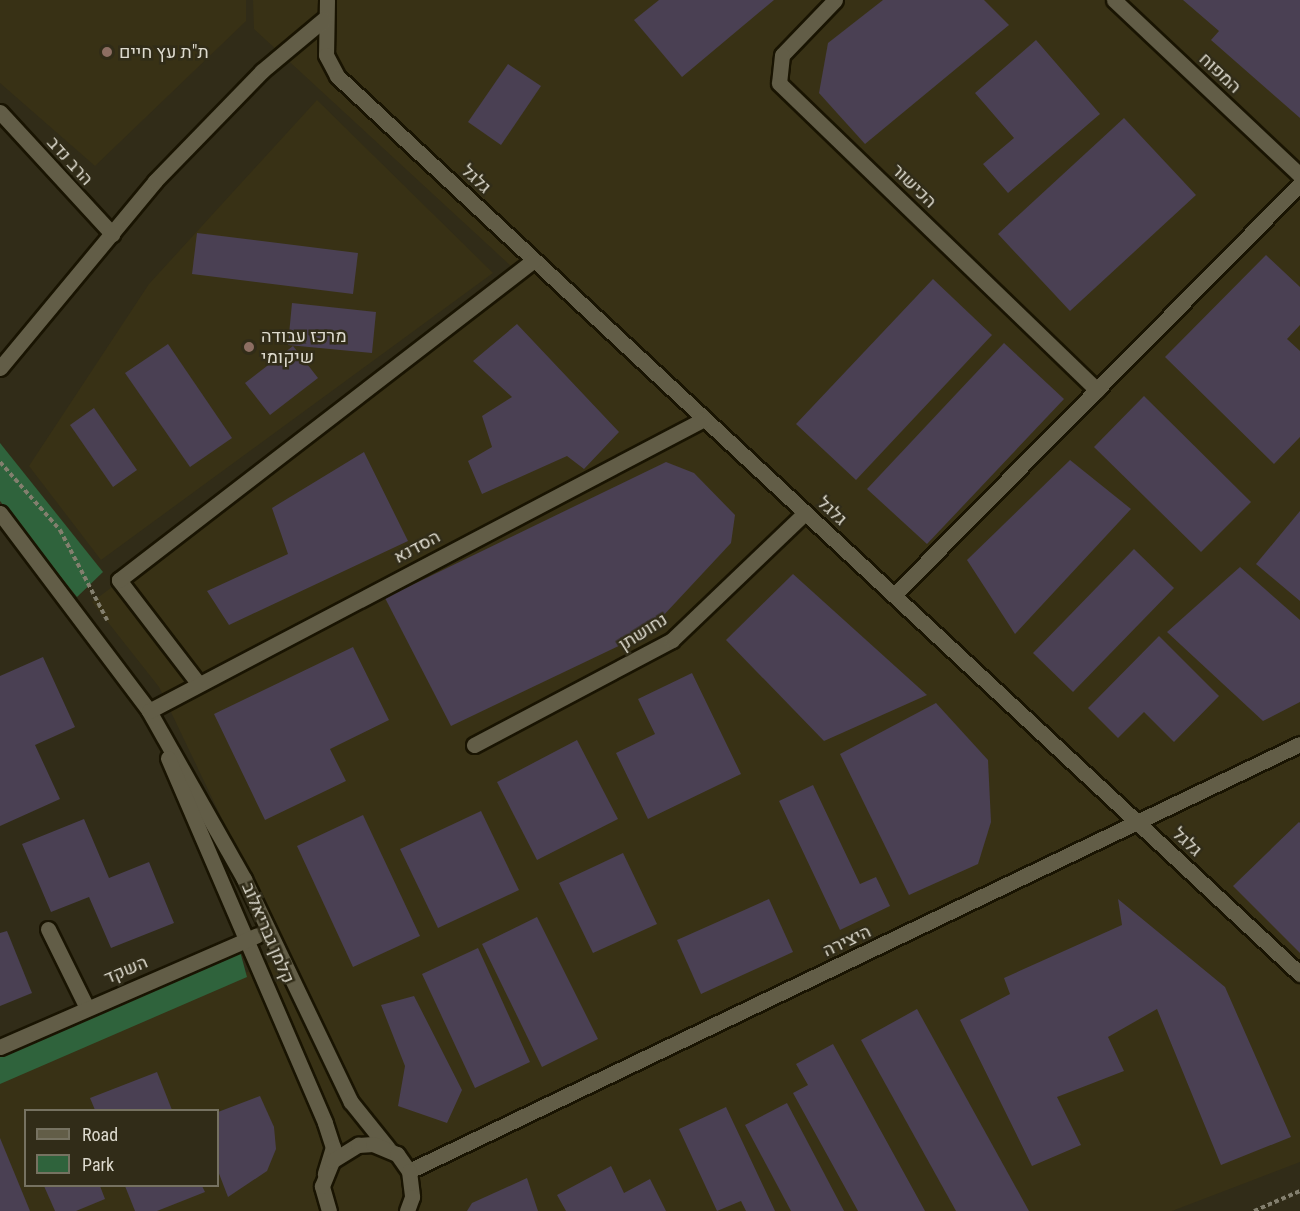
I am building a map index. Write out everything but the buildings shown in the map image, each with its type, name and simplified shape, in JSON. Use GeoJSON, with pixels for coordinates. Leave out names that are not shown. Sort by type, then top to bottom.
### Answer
{"type":"FeatureCollection","features":[{"type":"Feature","properties":{"kind":"street"},"geometry":{"type":"LineString","coordinates":[[0,368],[112,234],[262,71],[323,20],[327,0]]}},
{"type":"Feature","properties":{"kind":"street","name":"הכישור"},"geometry":{"type":"LineString","coordinates":[[835,0],[782,55],[779,83],[1097,390]]}},
{"type":"Feature","properties":{"kind":"street","name":"המפוח"},"geometry":{"type":"LineString","coordinates":[[1114,0],[1300,175]]}},
{"type":"Feature","properties":{"kind":"street","name":"גלגל"},"geometry":{"type":"LineString","coordinates":[[323,20],[326,55],[337,76],[1300,974]]}},
{"type":"Feature","properties":{"kind":"street","name":"הרב נדב"},"geometry":{"type":"LineString","coordinates":[[0,112],[112,234]]}},
{"type":"Feature","properties":{"kind":"street"},"geometry":{"type":"LineString","coordinates":[[894,596],[1300,184]]}},
{"type":"Feature","properties":{"kind":"street"},"geometry":{"type":"LineString","coordinates":[[198,683],[119,580],[534,260]]}},
{"type":"Feature","properties":{"kind":"street","name":"הסדנא"},"geometry":{"type":"LineString","coordinates":[[149,711],[198,683],[704,419]]}},
{"type":"Feature","properties":{"kind":"street","name":"קלמן גבריאלוב"},"geometry":{"type":"LineString","coordinates":[[0,513],[149,711],[268,930],[356,1111],[409,1171]]}},
{"type":"Feature","properties":{"kind":"street","name":"נחושתן"},"geometry":{"type":"LineString","coordinates":[[474,746],[672,640],[805,513]]}},
{"type":"Feature","properties":{"kind":"street","name":"קלמן גבריאלוב"},"geometry":{"type":"LineString","coordinates":[[149,711],[249,938],[325,1123],[333,1147],[325,1174],[327,1211]]}},
{"type":"Feature","properties":{"kind":"street","name":"היצירה"},"geometry":{"type":"LineString","coordinates":[[409,1171],[1139,824],[1300,744]]}},
{"type":"Feature","properties":{"kind":"street"},"geometry":{"type":"LineString","coordinates":[[48,929],[87,1008]]}},
{"type":"Feature","properties":{"kind":"street","name":"השקד"},"geometry":{"type":"LineString","coordinates":[[0,1047],[268,930]]}},
{"type":"Feature","properties":{"kind":"street"},"geometry":{"type":"LineString","coordinates":[[325,1174],[338,1156],[358,1145],[388,1148]]}},
{"type":"Feature","properties":{"kind":"street"},"geometry":{"type":"LineString","coordinates":[[408,1210],[409,1171]]}},
{"type":"Feature","properties":{"kind":"path"},"geometry":{"type":"LineString","coordinates":[[0,462],[60,530],[110,627]]}},
{"type":"Feature","properties":{"kind":"path"},"geometry":{"type":"LineString","coordinates":[[1254,1211],[1300,1191]]}},
{"type":"Feature","properties":{"kind":"shaded area","name":"ת\"ת עץ חיים"},"geometry":{"type":"Polygon","coordinates":[[[0,0],[246,0],[246,21],[95,166],[0,83],[0,0]]]}},
{"type":"Feature","properties":{"kind":"shaded area"},"geometry":{"type":"Polygon","coordinates":[[[253,0],[1300,0],[1300,1162],[1172,1211],[0,1211],[0,1077],[287,955],[159,687],[92,602],[525,279],[254,29],[253,0]]]}},
{"type":"Feature","properties":{"kind":"shaded area","name":"מרכז עבודה שיקומי"},"geometry":{"type":"Polygon","coordinates":[[[317,100],[493,273],[101,560],[29,466],[149,284],[317,100]]]}},
{"type":"Feature","properties":{"kind":"green space"},"geometry":{"type":"Polygon","coordinates":[[[0,443],[103,572],[77,597],[0,501],[0,443]]]}},
{"type":"Feature","properties":{"kind":"green space"},"geometry":{"type":"Polygon","coordinates":[[[238,944],[247,977],[0,1084],[0,1049],[238,944]]]}},
{"type":"Feature","properties":{"kind":"place","name":"ת\"ת עץ חיים"},"geometry":{"type":"Point","coordinates":[107,52]}},
{"type":"Feature","properties":{"kind":"place","name":"מרכז עבודה שיקומי"},"geometry":{"type":"Point","coordinates":[249,347]}}]}
